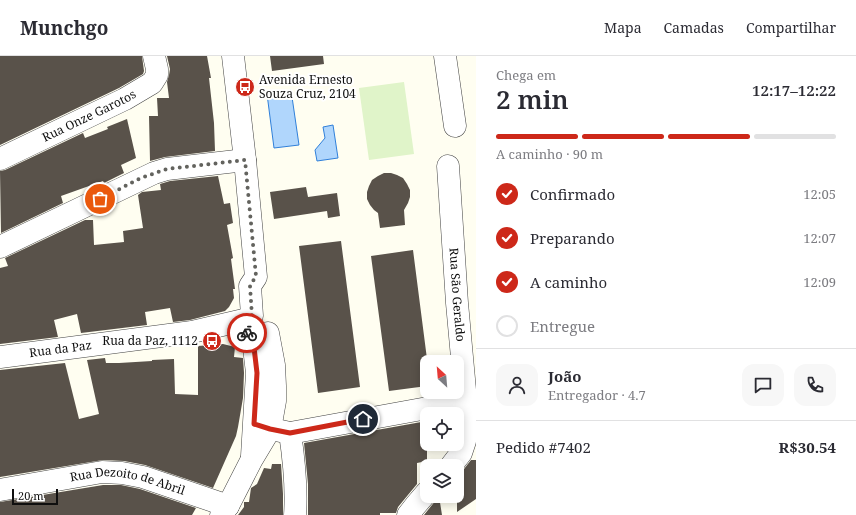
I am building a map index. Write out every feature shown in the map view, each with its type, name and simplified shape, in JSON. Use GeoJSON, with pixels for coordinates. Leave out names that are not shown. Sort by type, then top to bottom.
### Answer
{"type":"FeatureCollection","features":[{"type":"Feature","properties":{"kind":"street","name":"Rua Onze Garotos"},"geometry":{"type":"LineString","coordinates":[[0,159],[125,99],[152,83],[157,75],[154,56]]}},
{"type":"Feature","properties":{"kind":"street"},"geometry":{"type":"LineString","coordinates":[[224,511],[252,459],[271,429],[275,401],[274,365],[256,326],[250,286],[256,276],[233,56]]}},
{"type":"Feature","properties":{"kind":"street"},"geometry":{"type":"LineString","coordinates":[[445,56],[454,126]]}},
{"type":"Feature","properties":{"kind":"street"},"geometry":{"type":"LineString","coordinates":[[0,247],[154,173],[167,169],[245,160]]}},
{"type":"Feature","properties":{"kind":"street","name":"Rua São Geraldo"},"geometry":{"type":"LineString","coordinates":[[448,166],[467,427],[461,453],[456,459]]}},
{"type":"Feature","properties":{"kind":"street","name":"Rua da Paz"},"geometry":{"type":"LineString","coordinates":[[0,357],[192,332],[256,326]]}},
{"type":"Feature","properties":{"kind":"street"},"geometry":{"type":"LineString","coordinates":[[271,429],[466,401]]}},
{"type":"Feature","properties":{"kind":"street"},"geometry":{"type":"LineString","coordinates":[[271,429],[295,466],[295,515]]}},
{"type":"Feature","properties":{"kind":"street","name":"Rua Dezoito de Abril"},"geometry":{"type":"LineString","coordinates":[[0,490],[102,472],[122,473],[143,477],[224,511]]}},
{"type":"Feature","properties":{"kind":"street"},"geometry":{"type":"LineString","coordinates":[[408,515],[420,500]]}},
{"type":"Feature","properties":{"kind":"green space"},"geometry":{"type":"Polygon","coordinates":[[[404,82],[414,154],[369,160],[359,88],[404,82]]]}},
{"type":"Feature","properties":{"kind":"water"},"geometry":{"type":"Polygon","coordinates":[[[291,90],[299,145],[274,148],[267,94],[291,90]]]}},
{"type":"Feature","properties":{"kind":"water"},"geometry":{"type":"Polygon","coordinates":[[[333,125],[338,158],[317,161],[315,150],[325,138],[323,127],[333,125]]]}},
{"type":"Feature","properties":{"kind":"building"},"geometry":{"type":"Polygon","coordinates":[[[0,56],[142,56],[144,71],[143,74],[119,88],[0,145],[0,56]]]}},
{"type":"Feature","properties":{"kind":"building"},"geometry":{"type":"Polygon","coordinates":[[[167,56],[207,56],[211,78],[209,78],[214,123],[215,151],[165,157],[150,161],[149,116],[158,116],[157,98],[169,98],[167,82],[170,69],[167,56]]]}},
{"type":"Feature","properties":{"kind":"building"},"geometry":{"type":"Polygon","coordinates":[[[270,56],[323,56],[324,64],[272,71],[270,56]]]}},
{"type":"Feature","properties":{"kind":"building"},"geometry":{"type":"Polygon","coordinates":[[[127,119],[136,158],[121,165],[124,173],[104,183],[103,181],[61,196],[63,203],[1,233],[0,171],[83,133],[85,138],[108,129],[107,127],[127,119]]]}},
{"type":"Feature","properties":{"kind":"building"},"geometry":{"type":"Polygon","coordinates":[[[384,173],[391,173],[403,178],[410,190],[410,197],[404,210],[405,225],[380,228],[378,213],[370,205],[367,199],[367,192],[372,180],[384,173]]]}},
{"type":"Feature","properties":{"kind":"building"},"geometry":{"type":"Polygon","coordinates":[[[218,176],[224,204],[230,203],[233,223],[227,225],[233,258],[231,259],[235,289],[233,289],[234,298],[225,311],[190,320],[173,322],[170,308],[145,312],[147,325],[81,333],[77,314],[54,320],[58,337],[0,344],[0,268],[8,266],[5,258],[85,220],[93,220],[94,245],[124,242],[123,231],[143,228],[138,195],[142,192],[161,190],[160,184],[170,181],[218,176]]]}},
{"type":"Feature","properties":{"kind":"building"},"geometry":{"type":"Polygon","coordinates":[[[306,187],[308,197],[337,193],[340,216],[328,218],[327,211],[274,219],[270,192],[306,187]]]}},
{"type":"Feature","properties":{"kind":"building"},"geometry":{"type":"Polygon","coordinates":[[[341,241],[360,387],[318,393],[299,246],[341,241]]]}},
{"type":"Feature","properties":{"kind":"building"},"geometry":{"type":"Polygon","coordinates":[[[413,250],[426,355],[420,355],[420,387],[389,391],[371,256],[413,250]]]}},
{"type":"Feature","properties":{"kind":"building"},"geometry":{"type":"Polygon","coordinates":[[[223,344],[235,347],[234,357],[243,358],[243,398],[236,436],[213,488],[145,465],[124,461],[103,460],[0,477],[0,370],[65,363],[79,419],[99,414],[87,360],[105,358],[106,363],[119,363],[174,359],[175,394],[198,395],[198,346],[223,344]]]}},
{"type":"Feature","properties":{"kind":"building"},"geometry":{"type":"Polygon","coordinates":[[[420,422],[420,451],[427,451],[427,459],[420,459],[420,462],[417,463],[417,484],[398,507],[396,513],[380,513],[380,515],[308,515],[308,484],[304,443],[420,422]]]}},
{"type":"Feature","properties":{"kind":"building"},"geometry":{"type":"Polygon","coordinates":[[[471,460],[476,460],[476,499],[457,512],[457,503],[464,503],[464,469],[471,460]]]}},
{"type":"Feature","properties":{"kind":"building"},"geometry":{"type":"Polygon","coordinates":[[[272,464],[281,464],[283,515],[238,515],[244,507],[244,502],[249,502],[251,488],[257,484],[264,468],[271,469],[272,464]]]}},
{"type":"Feature","properties":{"kind":"building"},"geometry":{"type":"Polygon","coordinates":[[[103,485],[121,485],[140,489],[196,508],[192,515],[0,515],[0,502],[103,485]]]}},
{"type":"Feature","properties":{"kind":"building"},"geometry":{"type":"Polygon","coordinates":[[[434,503],[440,503],[442,515],[424,515],[434,503]]]}},
{"type":"Feature","properties":{"kind":"way so far"},"geometry":{"type":"LineString","coordinates":[[100,199],[141,178],[167,169],[245,160],[256,276],[250,286],[252,316],[246,323],[245,328],[247,333]]}},
{"type":"Feature","properties":{"kind":"place","name":"Avenida Ernesto Souza Cruz, 2104"},"geometry":{"type":"Point","coordinates":[245,87]}},
{"type":"Feature","properties":{"kind":"place","name":"Rua da Paz, 1112"},"geometry":{"type":"Point","coordinates":[212,341]}},
{"type":"Feature","properties":{"kind":"route"},"geometry":{"type":"LineString","coordinates":[[247,333],[253,339],[257,373],[254,424],[290,433],[363,419]]}}]}
